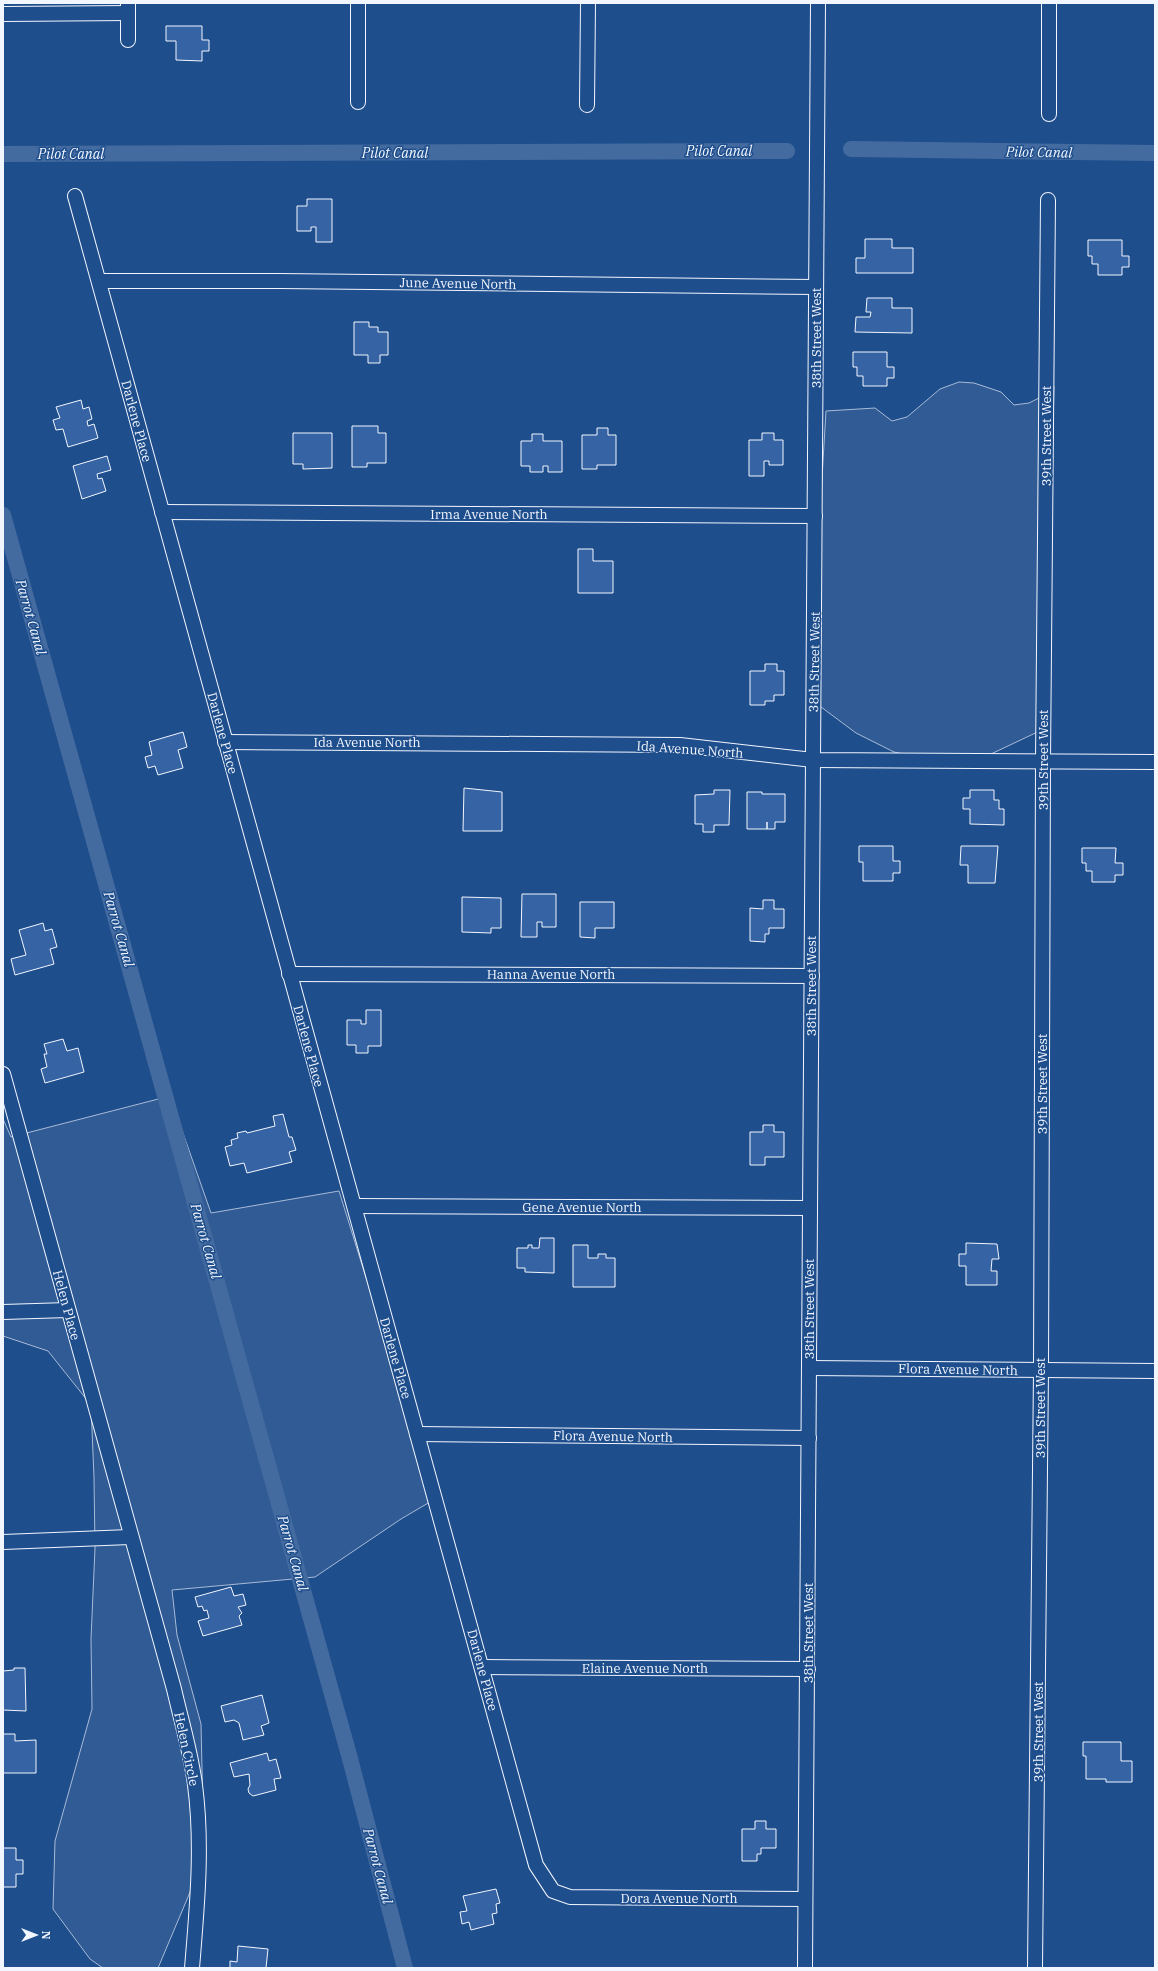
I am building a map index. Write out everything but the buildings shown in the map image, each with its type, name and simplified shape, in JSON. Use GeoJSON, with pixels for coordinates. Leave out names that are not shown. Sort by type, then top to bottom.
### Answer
{"type":"FeatureCollection","features":[{"type":"Feature","properties":{"kind":"street"},"geometry":{"type":"LineString","coordinates":[[358,3],[358,102]]}},
{"type":"Feature","properties":{"kind":"street"},"geometry":{"type":"LineString","coordinates":[[587,105],[588,3]]}},
{"type":"Feature","properties":{"kind":"street","name":"38th Street West"},"geometry":{"type":"LineString","coordinates":[[805,1968],[818,3]]}},
{"type":"Feature","properties":{"kind":"street"},"geometry":{"type":"LineString","coordinates":[[1048,114],[1049,3]]}},
{"type":"Feature","properties":{"kind":"street"},"geometry":{"type":"LineString","coordinates":[[3,14],[128,8],[128,40]]}},
{"type":"Feature","properties":{"kind":"street","name":"Darlene Place"},"geometry":{"type":"LineString","coordinates":[[75,196],[339,1158],[355,1206],[536,1865],[553,1891]]}},
{"type":"Feature","properties":{"kind":"street","name":"39th Street West"},"geometry":{"type":"LineString","coordinates":[[1035,1968],[1041,1370],[1043,761],[1048,200]]}},
{"type":"Feature","properties":{"kind":"street","name":"June Avenue North"},"geometry":{"type":"LineString","coordinates":[[99,281],[279,281],[816,286]]}},
{"type":"Feature","properties":{"kind":"street","name":"Irma Avenue North"},"geometry":{"type":"LineString","coordinates":[[162,512],[815,516]]}},
{"type":"Feature","properties":{"kind":"street","name":"Ida Avenue North"},"geometry":{"type":"LineString","coordinates":[[225,742],[680,745],[813,760],[1155,762]]}},
{"type":"Feature","properties":{"kind":"street","name":"Hanna Avenue North"},"geometry":{"type":"LineString","coordinates":[[289,974],[812,976]]}},
{"type":"Feature","properties":{"kind":"street","name":"Helen Place"},"geometry":{"type":"LineString","coordinates":[[4,1078],[130,1537]]}},
{"type":"Feature","properties":{"kind":"street","name":"Gene Avenue North"},"geometry":{"type":"LineString","coordinates":[[355,1206],[809,1208]]}},
{"type":"Feature","properties":{"kind":"street"},"geometry":{"type":"LineString","coordinates":[[3,1312],[68,1310]]}},
{"type":"Feature","properties":{"kind":"street","name":"Flora Avenue North"},"geometry":{"type":"LineString","coordinates":[[809,1368],[1155,1371]]}},
{"type":"Feature","properties":{"kind":"street","name":"Flora Avenue North"},"geometry":{"type":"LineString","coordinates":[[417,1434],[809,1438]]}},
{"type":"Feature","properties":{"kind":"street"},"geometry":{"type":"LineString","coordinates":[[3,1542],[130,1537]]}},
{"type":"Feature","properties":{"kind":"street","name":"Helen Circle"},"geometry":{"type":"LineString","coordinates":[[130,1537],[174,1689],[195,1784],[199,1837],[199,1891],[192,1968]]}},
{"type":"Feature","properties":{"kind":"street","name":"Elaine Avenue North"},"geometry":{"type":"LineString","coordinates":[[482,1667],[808,1669]]}},
{"type":"Feature","properties":{"kind":"street","name":"Dora Avenue North"},"geometry":{"type":"LineString","coordinates":[[553,1891],[570,1898],[805,1899]]}},
{"type":"Feature","properties":{"kind":"shaded area"},"geometry":{"type":"Polygon","coordinates":[[[959,382],[974,383],[1001,392],[1014,405],[1029,403],[1043,396],[1054,386],[1046,728],[991,754],[932,760],[894,752],[856,733],[813,701],[819,528],[826,411],[875,408],[892,421],[907,417],[940,389],[959,382]]]}},
{"type":"Feature","properties":{"kind":"shaded area"},"geometry":{"type":"Polygon","coordinates":[[[170,1096],[211,1213],[339,1191],[435,1499],[401,1519],[315,1577],[172,1590],[177,1635],[201,1724],[204,1859],[158,1968],[103,1968],[90,1959],[53,1909],[55,1841],[92,1709],[91,1639],[95,1548],[91,1405],[48,1351],[3,1336],[3,1119],[11,1137],[170,1096]]]}},
{"type":"Feature","properties":{"kind":"waterway","name":"Pilot Canal"},"geometry":{"type":"LineString","coordinates":[[851,149],[1155,153]]}},
{"type":"Feature","properties":{"kind":"waterway","name":"Pilot Canal"},"geometry":{"type":"LineString","coordinates":[[3,154],[787,151]]}},
{"type":"Feature","properties":{"kind":"waterway","name":"Parrot Canal"},"geometry":{"type":"LineString","coordinates":[[3,515],[349,1755],[405,1968]]}}]}
